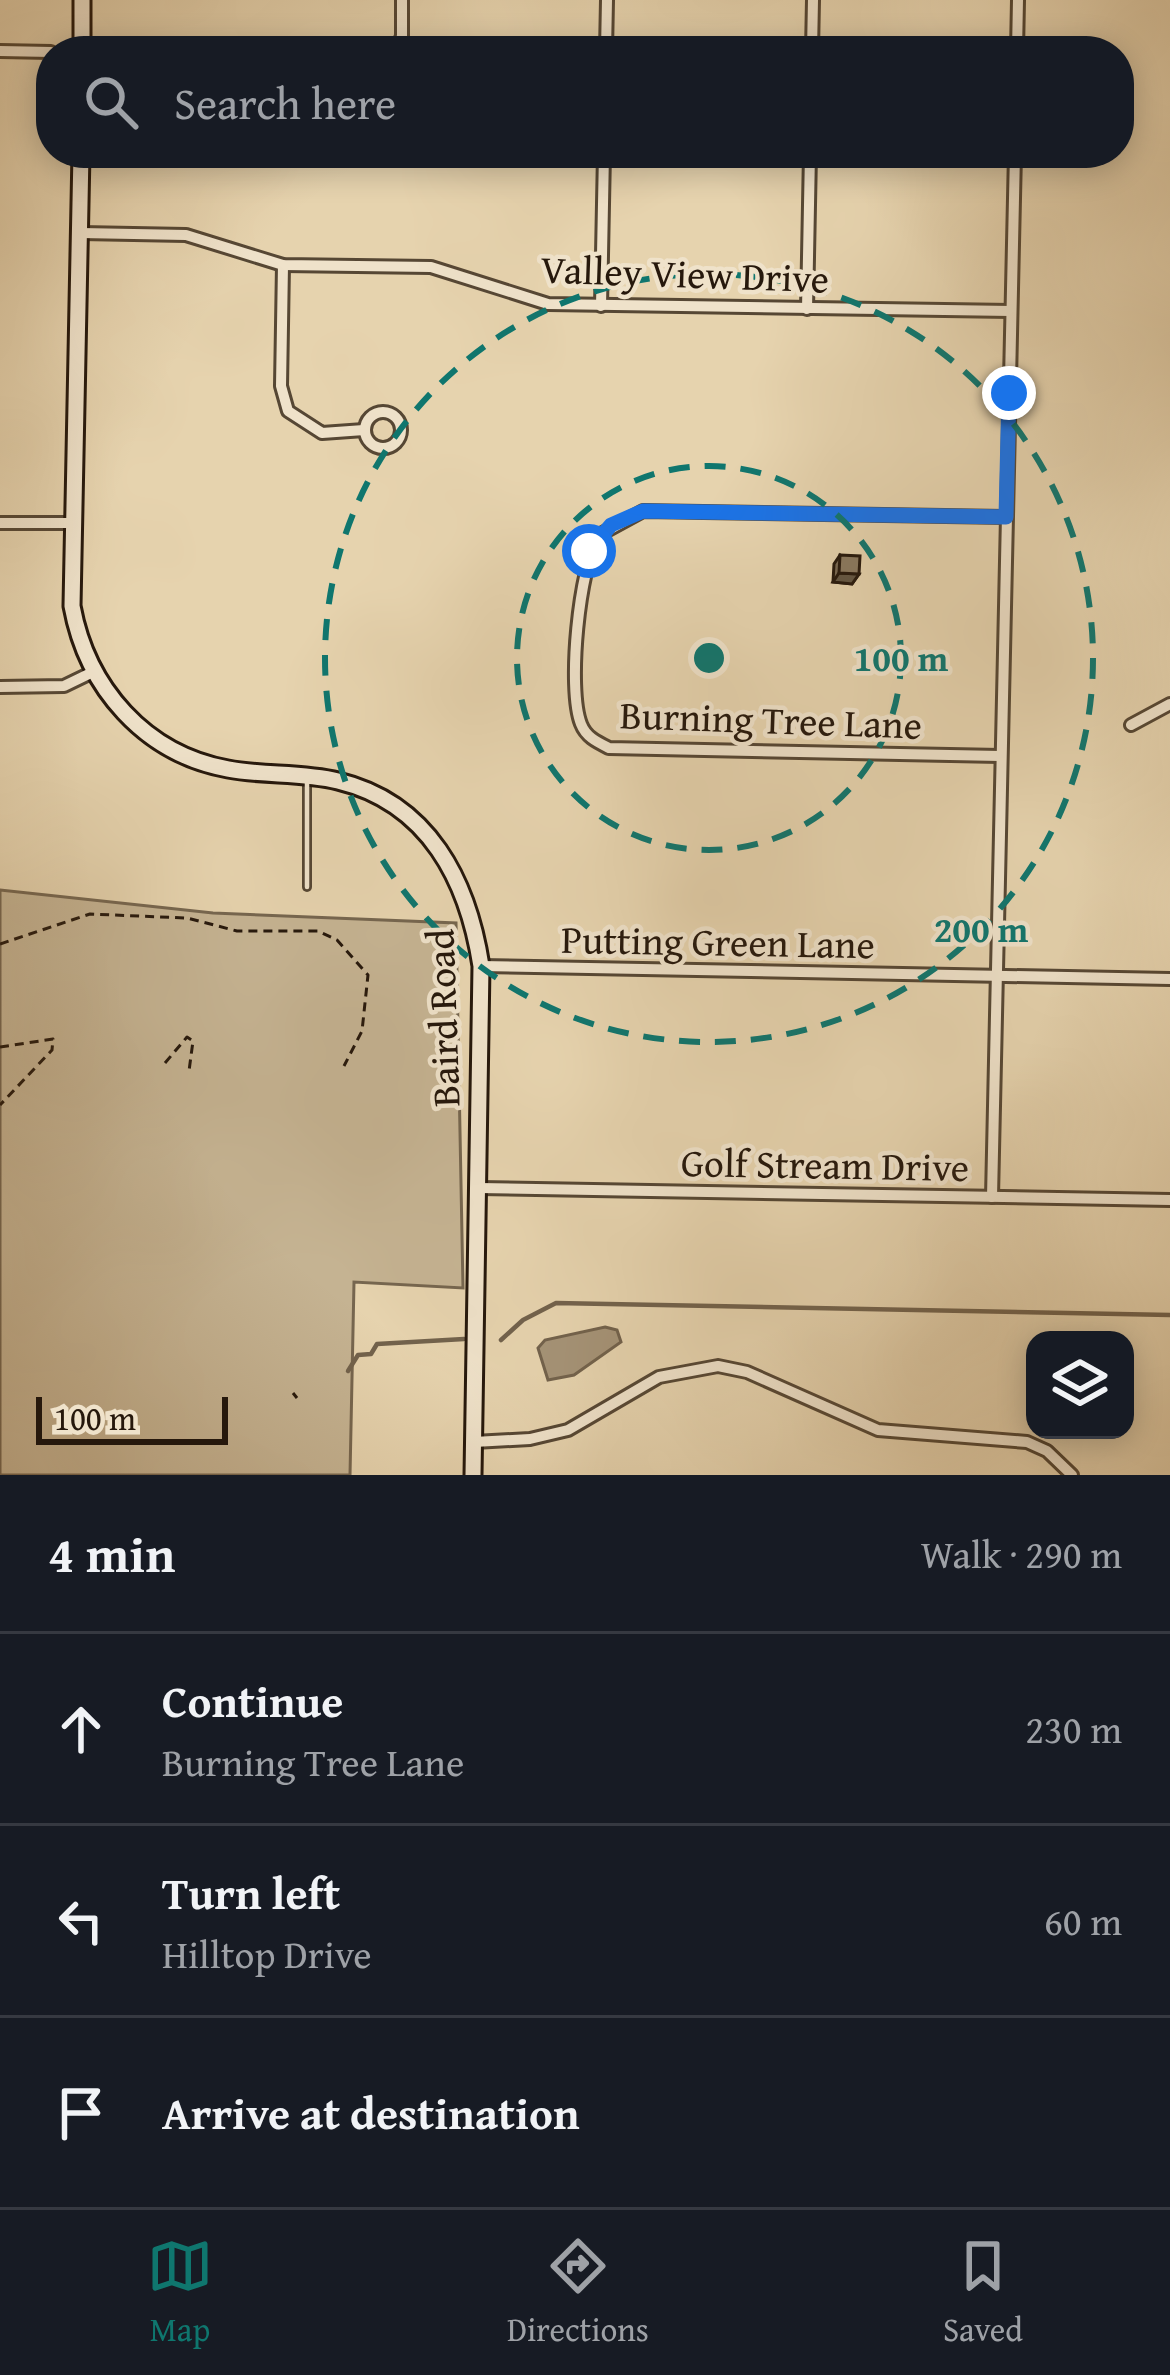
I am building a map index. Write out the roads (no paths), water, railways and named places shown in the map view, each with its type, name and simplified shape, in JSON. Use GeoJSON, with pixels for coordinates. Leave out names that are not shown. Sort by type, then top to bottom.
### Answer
{"type":"FeatureCollection","features":[{"type":"Feature","properties":{"kind":"street"},"geometry":{"type":"LineString","coordinates":[[82,0],[82,36]]}},
{"type":"Feature","properties":{"kind":"street"},"geometry":{"type":"LineString","coordinates":[[398,36],[402,0]]}},
{"type":"Feature","properties":{"kind":"street"},"geometry":{"type":"LineString","coordinates":[[606,36],[607,0]]}},
{"type":"Feature","properties":{"kind":"street"},"geometry":{"type":"LineString","coordinates":[[812,36],[813,0]]}},
{"type":"Feature","properties":{"kind":"street"},"geometry":{"type":"LineString","coordinates":[[1017,36],[1018,0]]}},
{"type":"Feature","properties":{"kind":"street"},"geometry":{"type":"LineString","coordinates":[[0,51],[36,52]]}},
{"type":"Feature","properties":{"kind":"street","name":"Baird Road"},"geometry":{"type":"LineString","coordinates":[[81,168],[72,606],[78,637],[94,671],[133,722],[169,751],[226,769],[308,776],[369,792],[432,839],[460,881],[481,966],[473,1475]]}},
{"type":"Feature","properties":{"kind":"street"},"geometry":{"type":"LineString","coordinates":[[601,306],[604,168]]}},
{"type":"Feature","properties":{"kind":"street"},"geometry":{"type":"LineString","coordinates":[[807,308],[810,168]]}},
{"type":"Feature","properties":{"kind":"street"},"geometry":{"type":"LineString","coordinates":[[992,1197],[1015,168]]}},
{"type":"Feature","properties":{"kind":"street","name":"Valley View Drive"},"geometry":{"type":"LineString","coordinates":[[81,233],[186,235],[284,266],[431,267],[527,300],[601,306],[1011,311]]}},
{"type":"Feature","properties":{"kind":"street"},"geometry":{"type":"LineString","coordinates":[[284,266],[281,386],[289,411],[322,433],[364,430]]}},
{"type":"Feature","properties":{"kind":"street","name":"Burning Tree Lane"},"geometry":{"type":"LineString","coordinates":[[1000,756],[609,748],[595,741],[579,719],[580,586],[599,536],[626,516],[643,511],[1006,517]]}},
{"type":"Feature","properties":{"kind":"street"},"geometry":{"type":"LineString","coordinates":[[0,523],[74,524]]}},
{"type":"Feature","properties":{"kind":"street"},"geometry":{"type":"LineString","coordinates":[[0,687],[64,686],[94,671]]}},
{"type":"Feature","properties":{"kind":"street"},"geometry":{"type":"LineString","coordinates":[[1131,725],[1170,704]]}},
{"type":"Feature","properties":{"kind":"street","name":"Putting Green Lane"},"geometry":{"type":"LineString","coordinates":[[481,966],[1170,979]]}},
{"type":"Feature","properties":{"kind":"street","name":"Golf Stream Drive"},"geometry":{"type":"LineString","coordinates":[[479,1188],[1170,1200]]}},
{"type":"Feature","properties":{"kind":"street"},"geometry":{"type":"LineString","coordinates":[[474,1442],[530,1439],[568,1430],[659,1377],[718,1366],[746,1372],[878,1430],[1027,1442],[1056,1458],[1072,1475]]}},
{"type":"Feature","properties":{"kind":"lane"},"geometry":{"type":"LineString","coordinates":[[307,887],[308,776]]}},
{"type":"Feature","properties":{"kind":"waterway"},"geometry":{"type":"LineString","coordinates":[[501,1340],[523,1320],[556,1303],[1170,1315]]}},
{"type":"Feature","properties":{"kind":"waterway"},"geometry":{"type":"LineString","coordinates":[[348,1371],[358,1355],[371,1354],[377,1344],[464,1339]]}}]}
